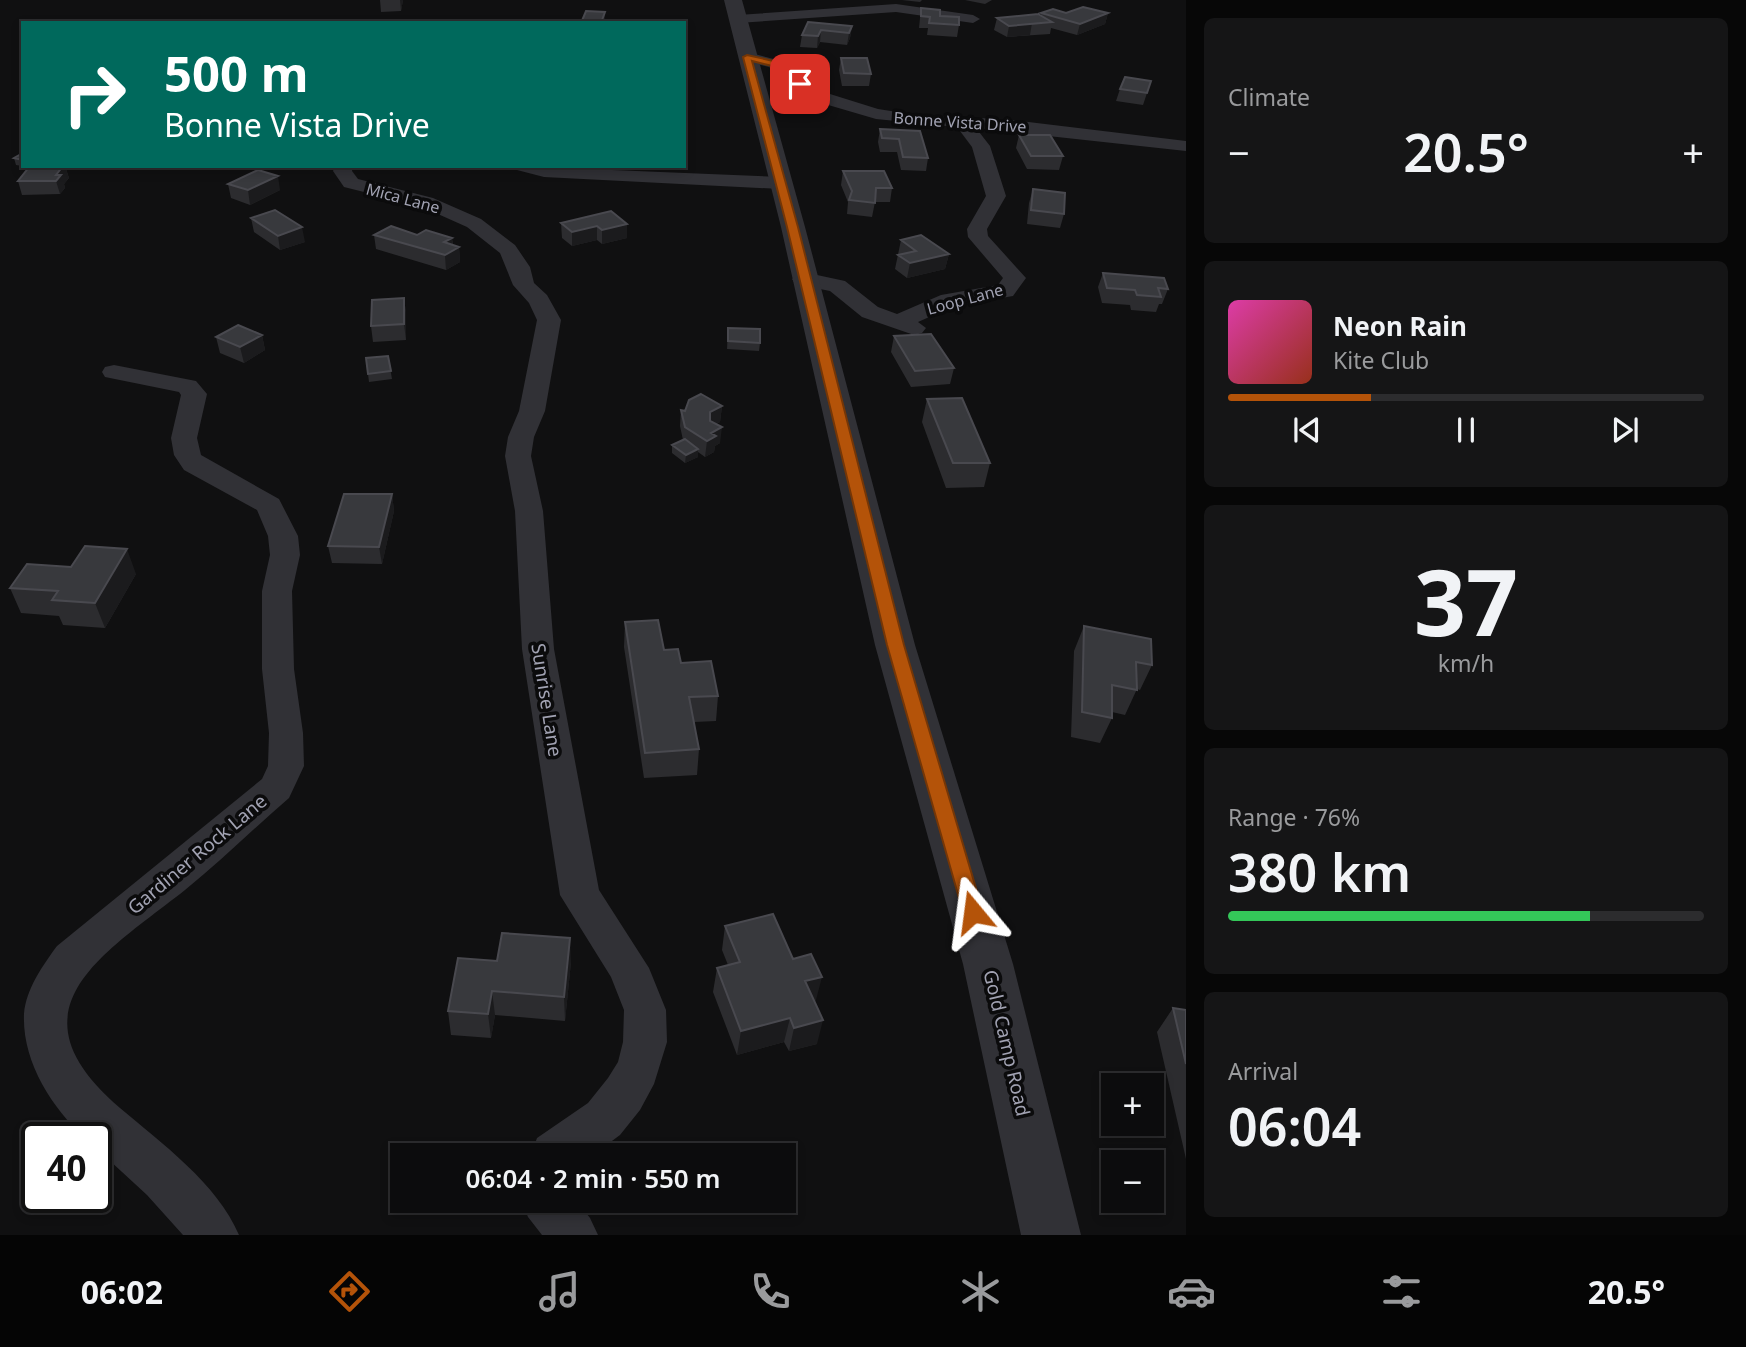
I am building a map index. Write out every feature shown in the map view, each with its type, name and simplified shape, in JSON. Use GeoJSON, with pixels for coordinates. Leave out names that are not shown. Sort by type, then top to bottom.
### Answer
{"type":"FeatureCollection","features":[{"type":"Feature","properties":{"kind":"street"},"geometry":{"type":"LineString","coordinates":[[735,10],[788,18],[886,8],[925,10],[973,19]]}},
{"type":"Feature","properties":{"kind":"street","name":"Gold Camp Road"},"geometry":{"type":"LineString","coordinates":[[735,10],[895,645],[988,964],[1051,1235]]}},
{"type":"Feature","properties":{"kind":"street","name":"Bonne Vista Drive"},"geometry":{"type":"LineString","coordinates":[[747,57],[775,64],[814,94],[907,120],[962,122],[1186,146]]}},
{"type":"Feature","properties":{"kind":"street","name":"Loop Lane"},"geometry":{"type":"LineString","coordinates":[[896,323],[949,300],[1005,291],[1015,278],[1013,272],[981,243],[978,237],[977,229],[996,196],[981,145],[962,122]]}},
{"type":"Feature","properties":{"kind":"street","name":"Mica Lane"},"geometry":{"type":"LineString","coordinates":[[343,168],[345,177],[360,187],[426,202],[474,223]]}},
{"type":"Feature","properties":{"kind":"street"},"geometry":{"type":"LineString","coordinates":[[532,168],[544,171],[780,183]]}},
{"type":"Feature","properties":{"kind":"street","name":"Sunrise Lane"},"geometry":{"type":"LineString","coordinates":[[474,223],[508,249],[519,267],[524,285],[539,300],[549,320],[532,411],[521,437],[518,456],[529,511],[538,649],[580,895],[628,968],[645,1010],[643,1051],[638,1069],[624,1094],[604,1119],[571,1143]]}},
{"type":"Feature","properties":{"kind":"street"},"geometry":{"type":"LineString","coordinates":[[803,279],[837,286],[857,305],[896,323],[926,331]]}},
{"type":"Feature","properties":{"kind":"street","name":"Gardiner Rock Lane"},"geometry":{"type":"LineString","coordinates":[[114,372],[187,386],[194,394],[182,440],[185,454],[194,464],[269,505],[283,536],[285,555],[277,591],[278,669],[286,733],[286,766],[282,777],[276,788],[174,876],[86,942],[65,965],[50,992],[44,1019],[49,1048],[64,1080],[88,1110],[190,1204],[214,1235]]}},
{"type":"Feature","properties":{"kind":"street"},"geometry":{"type":"LineString","coordinates":[[555,1213],[573,1235]]}},
{"type":"Feature","properties":{"kind":"building"},"geometry":{"type":"Polygon","coordinates":[[[1083,7],[1108,13],[1080,24],[1041,13],[1053,9],[1066,13],[1083,7]]]}},
{"type":"Feature","properties":{"kind":"building"},"geometry":{"type":"Polygon","coordinates":[[[921,8],[940,10],[940,16],[959,17],[959,25],[929,23],[930,17],[921,16],[921,8]]]}},
{"type":"Feature","properties":{"kind":"building"},"geometry":{"type":"Polygon","coordinates":[[[586,11],[605,12],[602,21],[582,21],[586,11]]]}},
{"type":"Feature","properties":{"kind":"building"},"geometry":{"type":"Polygon","coordinates":[[[1038,14],[1052,22],[1009,26],[997,18],[1038,14]]]}},
{"type":"Feature","properties":{"kind":"building"},"geometry":{"type":"Polygon","coordinates":[[[808,22],[852,26],[849,33],[821,30],[818,36],[802,35],[808,22]]]}},
{"type":"Feature","properties":{"kind":"building"},"geometry":{"type":"Polygon","coordinates":[[[841,58],[867,58],[871,74],[844,73],[841,58]]]}},
{"type":"Feature","properties":{"kind":"building"},"geometry":{"type":"Polygon","coordinates":[[[1125,77],[1151,81],[1147,93],[1120,89],[1125,77]]]}},
{"type":"Feature","properties":{"kind":"building"},"geometry":{"type":"Polygon","coordinates":[[[880,129],[920,131],[928,158],[903,157],[899,139],[882,138],[880,129]]]}},
{"type":"Feature","properties":{"kind":"building"},"geometry":{"type":"Polygon","coordinates":[[[1019,135],[1050,135],[1063,156],[1031,156],[1019,135]]]}},
{"type":"Feature","properties":{"kind":"building"},"geometry":{"type":"Polygon","coordinates":[[[28,168],[61,168],[56,175],[61,175],[56,181],[18,181],[28,168]]]}},
{"type":"Feature","properties":{"kind":"building"},"geometry":{"type":"Polygon","coordinates":[[[258,170],[278,176],[248,190],[228,184],[258,170]]]}},
{"type":"Feature","properties":{"kind":"building"},"geometry":{"type":"Polygon","coordinates":[[[843,171],[884,171],[892,188],[876,188],[875,203],[849,200],[852,191],[843,171]]]}},
{"type":"Feature","properties":{"kind":"building"},"geometry":{"type":"Polygon","coordinates":[[[1033,189],[1065,193],[1064,214],[1031,210],[1033,189]]]}},
{"type":"Feature","properties":{"kind":"building"},"geometry":{"type":"Polygon","coordinates":[[[275,210],[302,227],[278,236],[251,218],[275,210]]]}},
{"type":"Feature","properties":{"kind":"building"},"geometry":{"type":"Polygon","coordinates":[[[611,211],[627,224],[602,230],[597,226],[572,232],[561,223],[611,211]]]}},
{"type":"Feature","properties":{"kind":"building"},"geometry":{"type":"Polygon","coordinates":[[[391,226],[417,235],[426,230],[452,238],[444,242],[459,247],[445,255],[374,235],[391,226]]]}},
{"type":"Feature","properties":{"kind":"building"},"geometry":{"type":"Polygon","coordinates":[[[921,235],[949,254],[910,263],[898,255],[916,251],[901,240],[921,235]]]}},
{"type":"Feature","properties":{"kind":"building"},"geometry":{"type":"Polygon","coordinates":[[[1103,273],[1164,278],[1168,289],[1158,288],[1161,297],[1137,295],[1135,290],[1107,288],[1103,273]]]}},
{"type":"Feature","properties":{"kind":"building"},"geometry":{"type":"Polygon","coordinates":[[[404,298],[404,324],[371,326],[372,300],[404,298]]]}},
{"type":"Feature","properties":{"kind":"building"},"geometry":{"type":"Polygon","coordinates":[[[238,325],[262,335],[240,347],[216,337],[238,325]]]}},
{"type":"Feature","properties":{"kind":"building"},"geometry":{"type":"Polygon","coordinates":[[[728,328],[760,329],[760,343],[728,341],[728,328]]]}},
{"type":"Feature","properties":{"kind":"building"},"geometry":{"type":"Polygon","coordinates":[[[931,334],[954,368],[915,371],[894,336],[931,334]]]}},
{"type":"Feature","properties":{"kind":"building"},"geometry":{"type":"Polygon","coordinates":[[[388,356],[391,371],[368,374],[366,358],[388,356]]]}},
{"type":"Feature","properties":{"kind":"building"},"geometry":{"type":"Polygon","coordinates":[[[701,394],[722,406],[710,412],[710,421],[722,427],[711,433],[716,436],[707,441],[685,427],[681,410],[685,411],[689,400],[701,394]]]}},
{"type":"Feature","properties":{"kind":"building"},"geometry":{"type":"Polygon","coordinates":[[[962,398],[990,463],[953,463],[927,399],[962,398]]]}},
{"type":"Feature","properties":{"kind":"building"},"geometry":{"type":"Polygon","coordinates":[[[685,439],[698,449],[686,455],[672,445],[685,439]]]}},
{"type":"Feature","properties":{"kind":"building"},"geometry":{"type":"Polygon","coordinates":[[[344,494],[392,494],[379,547],[328,546],[344,494]]]}},
{"type":"Feature","properties":{"kind":"building"},"geometry":{"type":"Polygon","coordinates":[[[85,546],[127,549],[95,603],[52,600],[58,591],[10,588],[27,564],[71,567],[85,546]]]}},
{"type":"Feature","properties":{"kind":"building"},"geometry":{"type":"Polygon","coordinates":[[[658,620],[664,650],[678,649],[681,663],[711,661],[718,696],[689,697],[699,749],[645,753],[625,622],[658,620]]]}},
{"type":"Feature","properties":{"kind":"building"},"geometry":{"type":"Polygon","coordinates":[[[1084,626],[1151,639],[1152,665],[1136,662],[1137,690],[1112,685],[1112,718],[1082,712],[1084,626]]]}},
{"type":"Feature","properties":{"kind":"building"},"geometry":{"type":"Polygon","coordinates":[[[773,914],[793,959],[811,954],[822,977],[805,981],[823,1020],[794,1028],[790,1018],[741,1031],[717,968],[740,962],[725,926],[773,914]]]}},
{"type":"Feature","properties":{"kind":"building"},"geometry":{"type":"Polygon","coordinates":[[[502,933],[570,938],[564,997],[492,991],[488,1014],[448,1011],[458,958],[497,961],[502,933]]]}},
{"type":"Feature","properties":{"kind":"building"},"geometry":{"type":"Polygon","coordinates":[[[1173,1008],[1186,1010],[1186,1064],[1173,1008]]]}},
{"type":"Feature","properties":{"kind":"route"},"geometry":{"type":"LineString","coordinates":[[800,84],[775,64],[747,57],[793,227],[803,279],[895,645],[973,912]]}}]}
